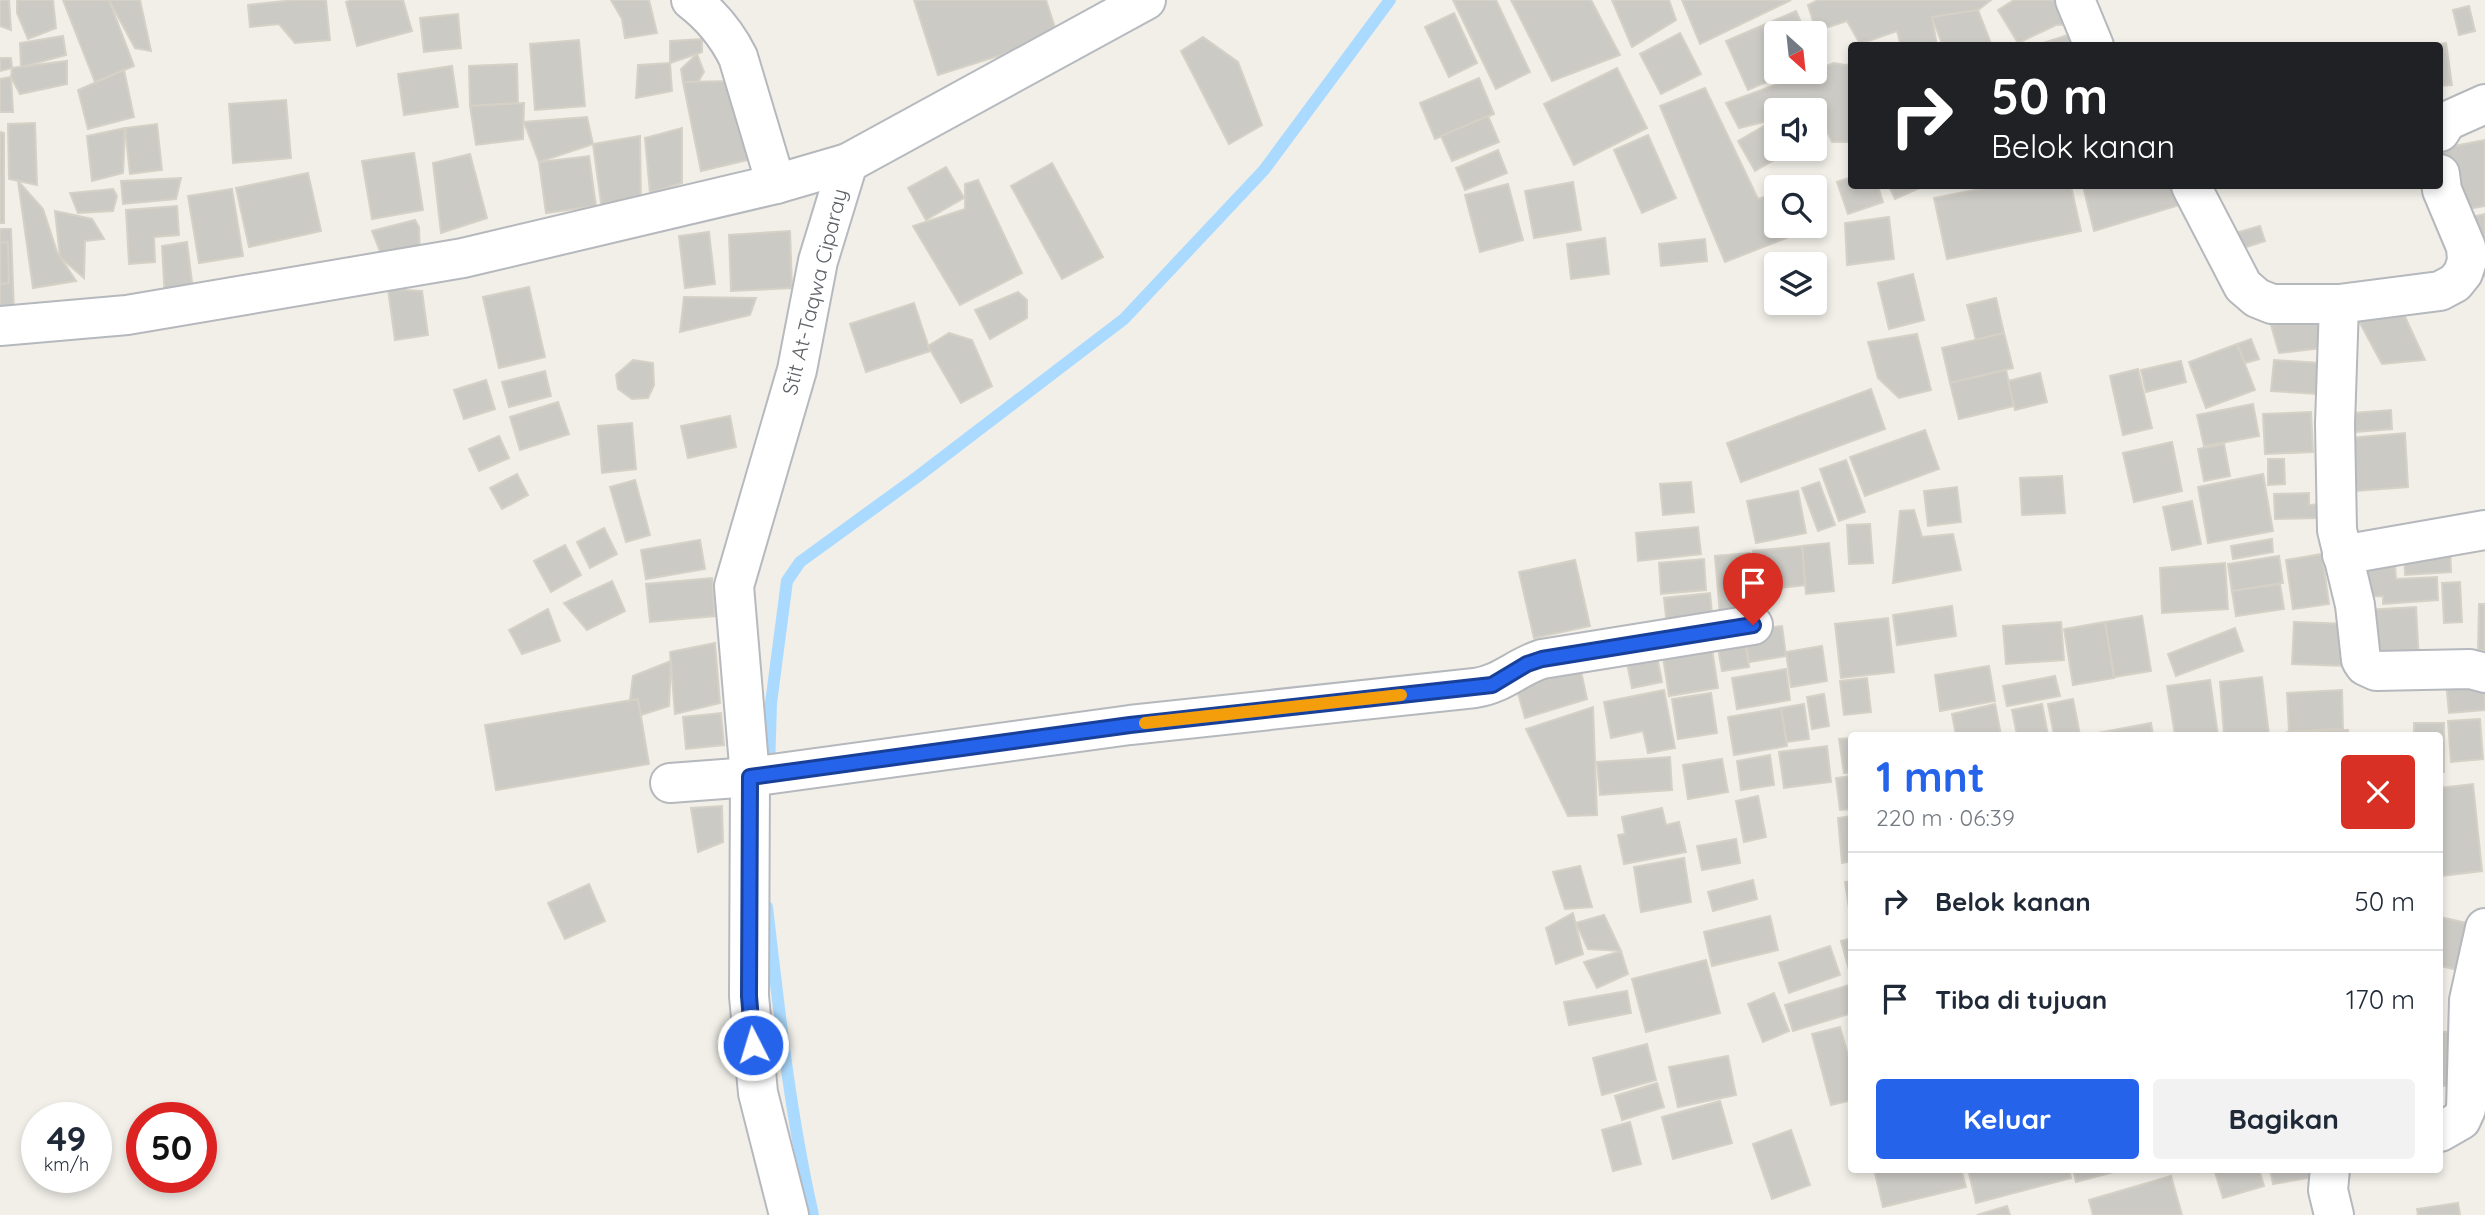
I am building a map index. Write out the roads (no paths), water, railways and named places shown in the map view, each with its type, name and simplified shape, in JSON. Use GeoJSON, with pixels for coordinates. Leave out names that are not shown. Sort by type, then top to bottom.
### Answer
{"type":"FeatureCollection","features":[{"type":"Feature","properties":{"kind":"street"},"geometry":{"type":"LineString","coordinates":[[691,0],[717,23],[738,57],[776,184]]}},
{"type":"Feature","properties":{"kind":"street","name":"Stit At-Taqwa Ciparay"},"geometry":{"type":"LineString","coordinates":[[750,777],[734,586],[797,370],[818,261],[848,163],[1146,0]]}},
{"type":"Feature","properties":{"kind":"street"},"geometry":{"type":"LineString","coordinates":[[2075,0],[2092,42]]}},
{"type":"Feature","properties":{"kind":"street"},"geometry":{"type":"LineString","coordinates":[[2443,127],[2447,121],[2485,104]]}},
{"type":"Feature","properties":{"kind":"street"},"geometry":{"type":"LineString","coordinates":[[0,326],[127,315],[463,258],[776,184],[848,163]]}},
{"type":"Feature","properties":{"kind":"street"},"geometry":{"type":"LineString","coordinates":[[2193,189],[2244,286],[2257,298],[2272,304],[2339,304],[2440,291],[2455,283],[2463,273],[2467,261],[2466,247],[2442,189]]}},
{"type":"Feature","properties":{"kind":"street"},"geometry":{"type":"LineString","coordinates":[[2339,304],[2335,424],[2337,530],[2355,605],[2359,648],[2365,666],[2376,671],[2470,669],[2485,673]]}},
{"type":"Feature","properties":{"kind":"street"},"geometry":{"type":"LineString","coordinates":[[2342,555],[2485,530]]}},
{"type":"Feature","properties":{"kind":"street"},"geometry":{"type":"LineString","coordinates":[[670,783],[750,777],[1130,725],[1492,685],[1527,664],[1542,659],[1753,625]]}},
{"type":"Feature","properties":{"kind":"street"},"geometry":{"type":"LineString","coordinates":[[750,777],[749,996],[758,1093],[789,1215]]}},
{"type":"Feature","properties":{"kind":"street"},"geometry":{"type":"LineString","coordinates":[[2443,1130],[2461,1120],[2466,1109],[2469,1000],[2485,928]]}},
{"type":"Feature","properties":{"kind":"street"},"geometry":{"type":"LineString","coordinates":[[2330,1173],[2328,1190],[2334,1215]]}},
{"type":"Feature","properties":{"kind":"waterway"},"geometry":{"type":"LineString","coordinates":[[769,770],[771,703],[787,581],[800,562],[917,477],[1124,319],[1264,170],[1390,0]]}},
{"type":"Feature","properties":{"kind":"waterway"},"geometry":{"type":"LineString","coordinates":[[767,907],[792,1100],[813,1215]]}}]}
